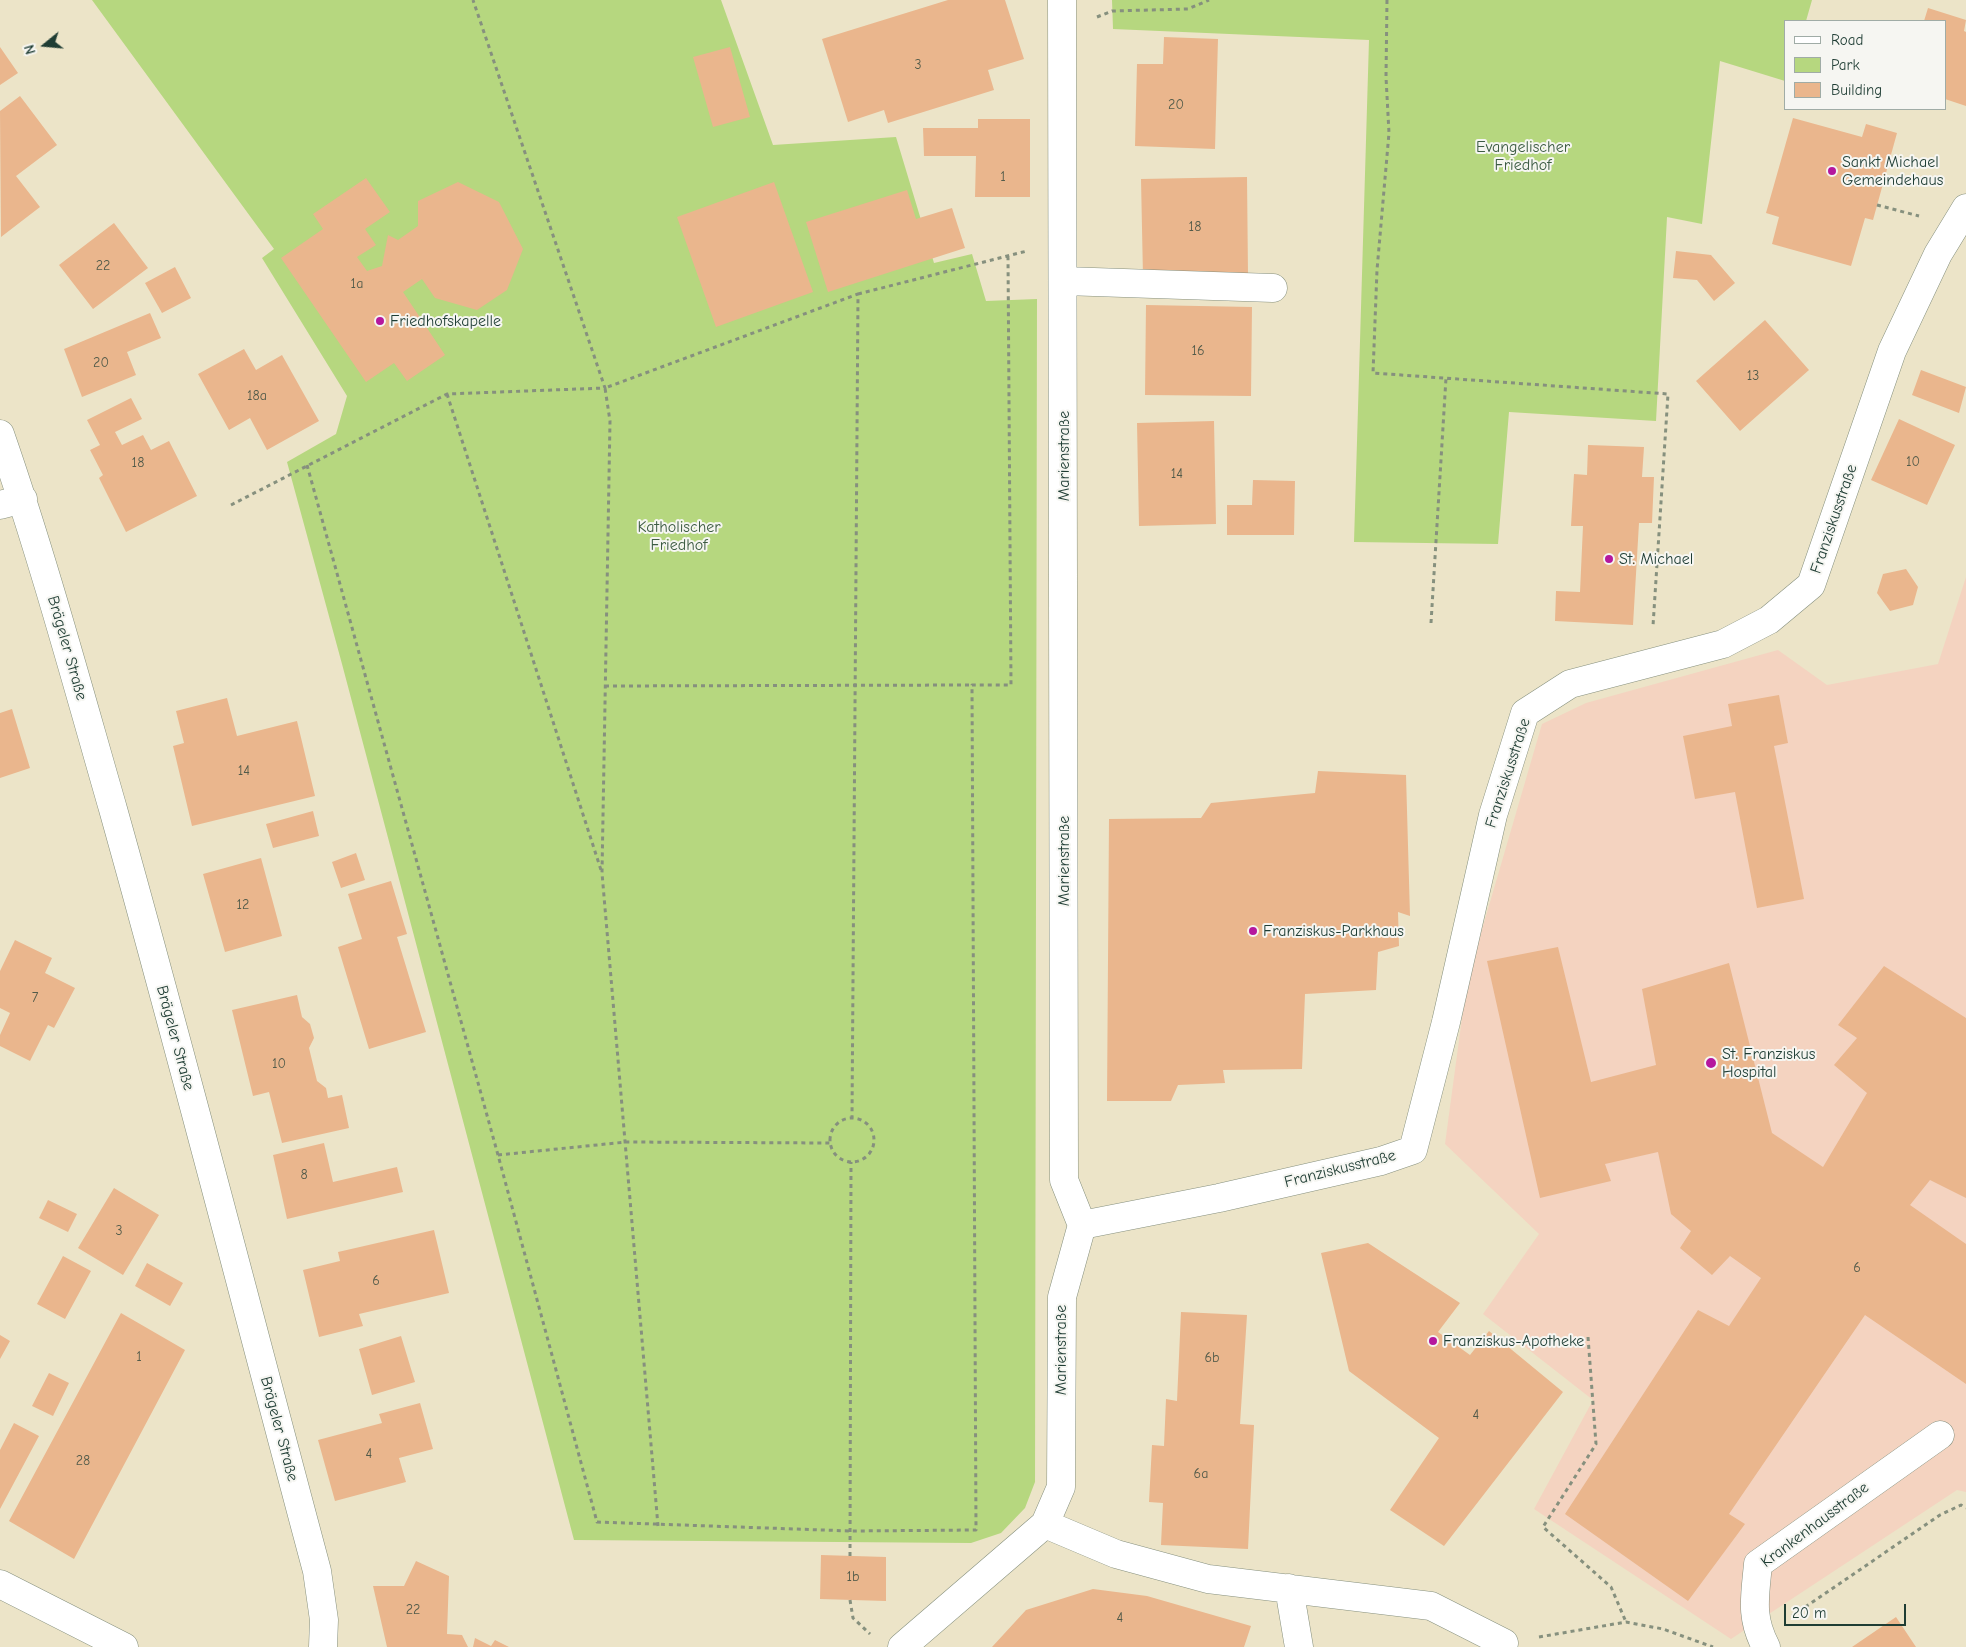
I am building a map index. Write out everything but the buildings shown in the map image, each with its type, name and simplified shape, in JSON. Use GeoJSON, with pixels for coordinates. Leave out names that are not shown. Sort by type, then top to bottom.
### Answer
{"type":"FeatureCollection","features":[{"type":"Feature","properties":{"kind":"street","name":"Marienstraße"},"geometry":{"type":"LineString","coordinates":[[902,1647],[1045,1524],[1061,1487],[1062,1297],[1082,1225],[1064,1180],[1064,242],[1062,0]]}},
{"type":"Feature","properties":{"kind":"street","name":"Franziskusstraße"},"geometry":{"type":"LineString","coordinates":[[1082,1225],[1228,1196],[1381,1160],[1413,1150],[1446,1022],[1493,815],[1525,713],[1570,684],[1723,644],[1769,620],[1810,585],[1892,351],[1938,254],[1961,216]]}},
{"type":"Feature","properties":{"kind":"street"},"geometry":{"type":"LineString","coordinates":[[1064,281],[1273,288]]}},
{"type":"Feature","properties":{"kind":"street","name":"Brägeler Straße"},"geometry":{"type":"LineString","coordinates":[[0,434],[11,502],[51,593],[146,929],[317,1572],[324,1620],[323,1647]]}},
{"type":"Feature","properties":{"kind":"street","name":"Krankenhausstraße"},"geometry":{"type":"LineString","coordinates":[[1763,1642],[1754,1612],[1758,1564],[1940,1435]]}},
{"type":"Feature","properties":{"kind":"street"},"geometry":{"type":"LineString","coordinates":[[1045,1524],[1116,1554],[1199,1576],[1431,1606],[1504,1643]]}},
{"type":"Feature","properties":{"kind":"street"},"geometry":{"type":"LineString","coordinates":[[0,1584],[124,1647]]}},
{"type":"Feature","properties":{"kind":"street"},"geometry":{"type":"LineString","coordinates":[[1289,1588],[1299,1647]]}},
{"type":"Feature","properties":{"kind":"path"},"geometry":{"type":"LineString","coordinates":[[472,0],[604,388],[610,421],[602,873],[658,1526]]}},
{"type":"Feature","properties":{"kind":"path"},"geometry":{"type":"LineString","coordinates":[[1062,30],[1112,11],[1188,10],[1209,0]]}},
{"type":"Feature","properties":{"kind":"path"},"geometry":{"type":"LineString","coordinates":[[1387,0],[1386,78],[1389,133],[1377,270],[1373,373],[1668,394],[1650,663]]}},
{"type":"Feature","properties":{"kind":"path"},"geometry":{"type":"LineString","coordinates":[[1877,205],[1961,216]]}},
{"type":"Feature","properties":{"kind":"path"},"geometry":{"type":"LineString","coordinates":[[231,505],[447,394],[604,388],[858,294],[1064,242]]}},
{"type":"Feature","properties":{"kind":"path"},"geometry":{"type":"LineString","coordinates":[[605,686],[1011,685],[1008,256]]}},
{"type":"Feature","properties":{"kind":"path"},"geometry":{"type":"LineString","coordinates":[[852,1117],[858,294]]}},
{"type":"Feature","properties":{"kind":"path"},"geometry":{"type":"LineString","coordinates":[[1431,623],[1446,378]]}},
{"type":"Feature","properties":{"kind":"path"},"geometry":{"type":"LineString","coordinates":[[447,394],[602,873]]}},
{"type":"Feature","properties":{"kind":"path"},"geometry":{"type":"LineString","coordinates":[[307,465],[498,1155],[597,1522],[658,1526],[851,1531],[976,1530],[972,684]]}},
{"type":"Feature","properties":{"kind":"path"},"geometry":{"type":"LineString","coordinates":[[852,1117],[865,1121],[870,1126],[873,1133],[874,1147],[865,1158],[851,1162],[837,1156],[830,1143],[832,1128],[838,1122],[852,1117]]}},
{"type":"Feature","properties":{"kind":"path"},"geometry":{"type":"LineString","coordinates":[[498,1155],[626,1142],[830,1143]]}},
{"type":"Feature","properties":{"kind":"path"},"geometry":{"type":"LineString","coordinates":[[850,1556],[851,1162]]}},
{"type":"Feature","properties":{"kind":"path"},"geometry":{"type":"LineString","coordinates":[[1588,1337],[1596,1444],[1543,1527],[1611,1587],[1626,1622]]}},
{"type":"Feature","properties":{"kind":"path"},"geometry":{"type":"LineString","coordinates":[[1763,1642],[1940,1515],[1961,1506],[1966,1508]]}},
{"type":"Feature","properties":{"kind":"path"},"geometry":{"type":"LineString","coordinates":[[850,1600],[852,1618],[872,1636]]}},
{"type":"Feature","properties":{"kind":"path"},"geometry":{"type":"LineString","coordinates":[[1504,1643],[1626,1622],[1663,1629],[1714,1647]]}},
{"type":"Feature","properties":{"kind":"shaded area","name":"St. Franziskus Hospital"},"geometry":{"type":"Polygon","coordinates":[[[1966,577],[1966,1492],[1957,1490],[1731,1639],[1534,1509],[1593,1400],[1483,1314],[1539,1234],[1445,1144],[1467,981],[1542,724],[1586,703],[1778,650],[1827,685],[1938,664],[1966,577]]]}},
{"type":"Feature","properties":{"kind":"green space","name":"Katholischer Friedhof"},"geometry":{"type":"Polygon","coordinates":[[[92,0],[721,0],[773,145],[896,137],[934,263],[972,254],[986,301],[1037,299],[1035,1482],[1025,1508],[1001,1533],[971,1543],[574,1540],[287,462],[336,434],[347,396],[262,258],[274,249],[92,0]]]}},
{"type":"Feature","properties":{"kind":"green space","name":"Evangelischer Friedhof"},"geometry":{"type":"Polygon","coordinates":[[[1112,0],[1812,0],[1806,20],[1784,20],[1784,81],[1720,61],[1702,224],[1667,217],[1656,421],[1509,412],[1498,544],[1354,542],[1369,40],[1113,29],[1112,0]]]}},
{"type":"Feature","properties":{"kind":"place","name":"Sankt Michael Gemeindehaus"},"geometry":{"type":"Point","coordinates":[1832,171]}},
{"type":"Feature","properties":{"kind":"place","name":"Friedhofskapelle"},"geometry":{"type":"Point","coordinates":[380,321]}},
{"type":"Feature","properties":{"kind":"place","name":"St. Michael"},"geometry":{"type":"Point","coordinates":[1609,559]}},
{"type":"Feature","properties":{"kind":"place","name":"Franziskus-Parkhaus"},"geometry":{"type":"Point","coordinates":[1253,931]}},
{"type":"Feature","properties":{"kind":"place","name":"St. Franziskus Hospital"},"geometry":{"type":"Point","coordinates":[1711,1063]}},
{"type":"Feature","properties":{"kind":"place","name":"Franziskus-Apotheke"},"geometry":{"type":"Point","coordinates":[1433,1341]}}]}
